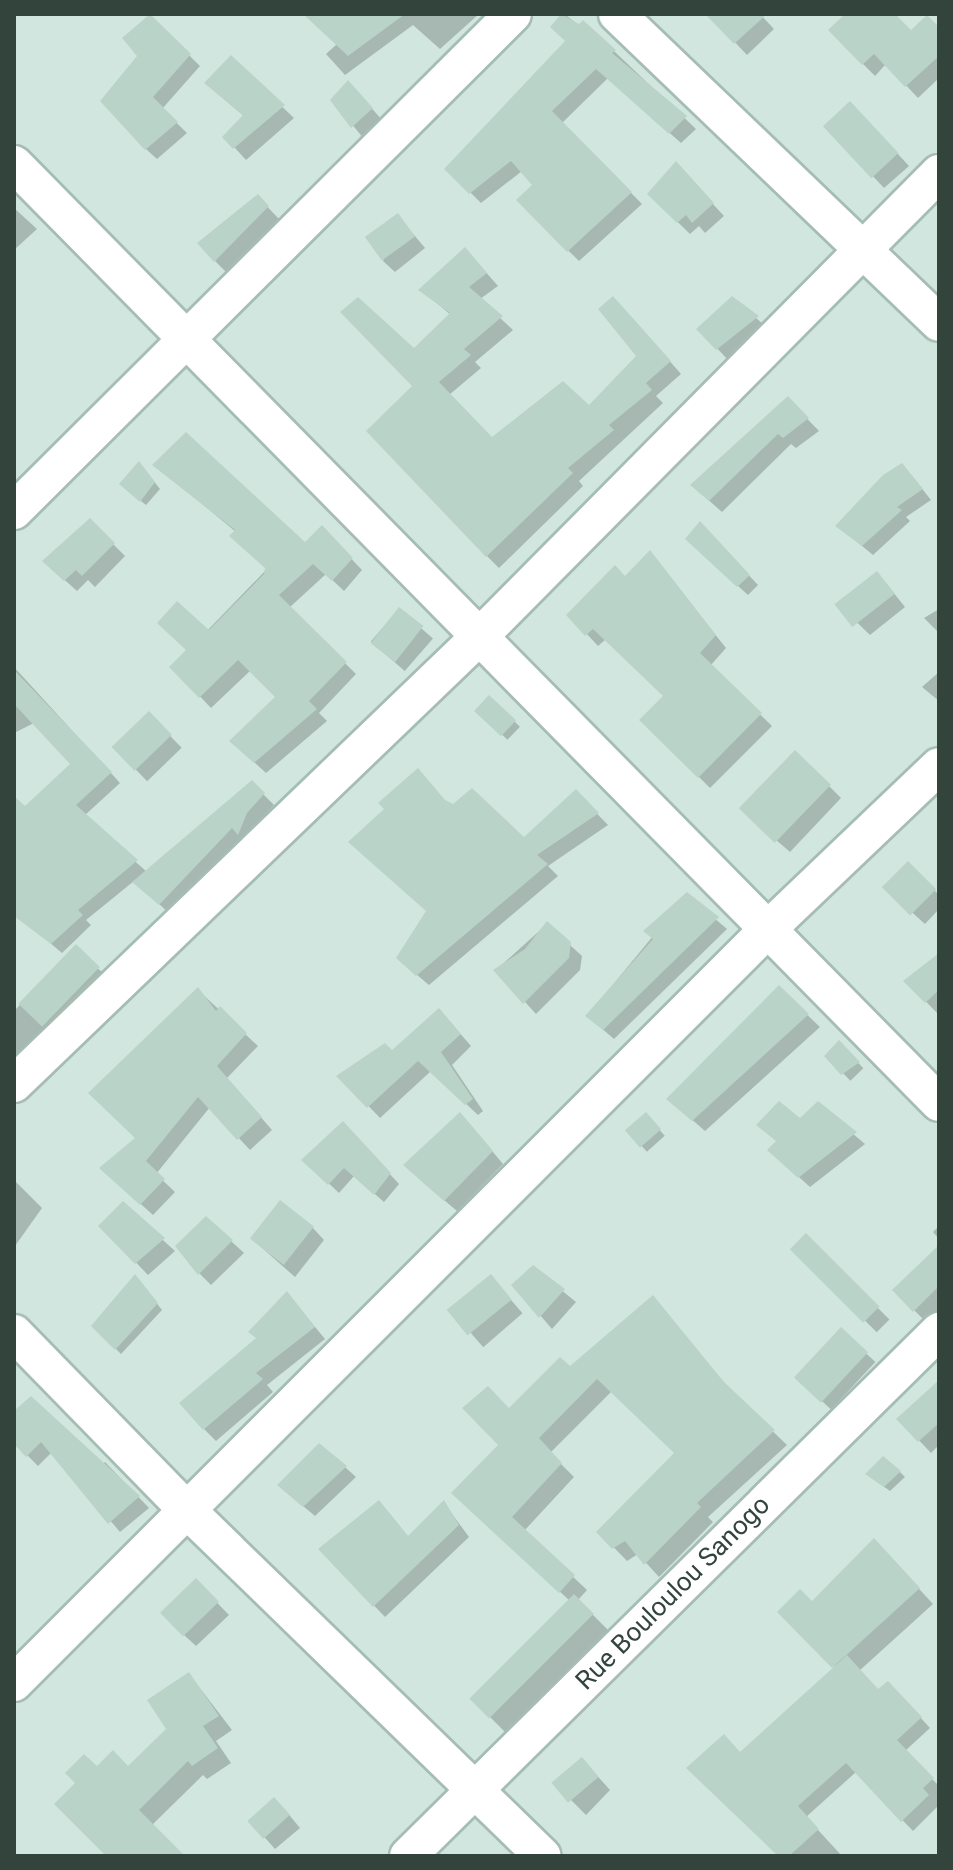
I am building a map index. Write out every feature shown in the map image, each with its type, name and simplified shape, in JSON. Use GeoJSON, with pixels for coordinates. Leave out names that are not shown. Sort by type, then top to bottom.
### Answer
{"type":"FeatureCollection","features":[{"type":"Feature","properties":{"kind":"street"},"geometry":{"type":"LineString","coordinates":[[14,511],[191,339],[513,14]]}},
{"type":"Feature","properties":{"kind":"street"},"geometry":{"type":"LineString","coordinates":[[617,14],[861,252],[939,323]]}},
{"type":"Feature","properties":{"kind":"street"},"geometry":{"type":"LineString","coordinates":[[14,164],[191,339],[939,1103]]}},
{"type":"Feature","properties":{"kind":"street"},"geometry":{"type":"LineString","coordinates":[[14,1084],[480,636],[939,173]]}},
{"type":"Feature","properties":{"kind":"street"},"geometry":{"type":"LineString","coordinates":[[14,1683],[770,927],[939,766]]}},
{"type":"Feature","properties":{"kind":"street","name":"Rue Bouloulou Sanogo"},"geometry":{"type":"LineString","coordinates":[[408,1856],[939,1331]]}},
{"type":"Feature","properties":{"kind":"street"},"geometry":{"type":"LineString","coordinates":[[14,1333],[187,1510],[543,1856]]}},
{"type":"Feature","properties":{"kind":"shaded area"},"geometry":{"type":"Polygon","coordinates":[[[14,14],[939,14],[939,1856],[14,1856],[14,14]]]}},
{"type":"Feature","properties":{"kind":"building"},"geometry":{"type":"Polygon","coordinates":[[[150,14],[191,54],[153,97],[178,122],[145,150],[100,101],[137,56],[122,38],[150,14]]]}},
{"type":"Feature","properties":{"kind":"building"},"geometry":{"type":"Polygon","coordinates":[[[303,14],[405,14],[348,56],[303,14]]]}},
{"type":"Feature","properties":{"kind":"building"},"geometry":{"type":"Polygon","coordinates":[[[561,14],[579,24],[583,20],[616,50],[612,53],[687,116],[669,134],[596,69],[552,111],[632,192],[567,252],[516,200],[532,185],[511,161],[469,194],[444,169],[565,41],[550,27],[561,14]]]}},
{"type":"Feature","properties":{"kind":"building"},"geometry":{"type":"Polygon","coordinates":[[[705,14],[767,14],[734,44],[705,14]]]}},
{"type":"Feature","properties":{"kind":"building"},"geometry":{"type":"Polygon","coordinates":[[[845,14],[895,14],[911,30],[927,15],[939,27],[939,56],[905,87],[874,54],[862,65],[828,30],[845,14]]]}},
{"type":"Feature","properties":{"kind":"building"},"geometry":{"type":"Polygon","coordinates":[[[231,55],[285,105],[233,149],[222,137],[243,115],[204,83],[231,55]]]}},
{"type":"Feature","properties":{"kind":"building"},"geometry":{"type":"Polygon","coordinates":[[[348,80],[373,108],[351,128],[330,100],[348,80]]]}},
{"type":"Feature","properties":{"kind":"building"},"geometry":{"type":"Polygon","coordinates":[[[850,101],[898,153],[871,178],[823,126],[850,101]]]}},
{"type":"Feature","properties":{"kind":"building"},"geometry":{"type":"Polygon","coordinates":[[[676,161],[714,203],[692,223],[686,215],[677,223],[647,194],[676,161]]]}},
{"type":"Feature","properties":{"kind":"building"},"geometry":{"type":"Polygon","coordinates":[[[258,194],[269,206],[214,262],[197,243],[258,194]]]}},
{"type":"Feature","properties":{"kind":"building"},"geometry":{"type":"Polygon","coordinates":[[[398,213],[415,236],[382,261],[365,237],[398,213]]]}},
{"type":"Feature","properties":{"kind":"building"},"geometry":{"type":"Polygon","coordinates":[[[465,247],[487,273],[469,287],[503,316],[464,349],[471,355],[439,382],[492,437],[563,381],[589,405],[636,356],[598,309],[613,296],[671,361],[646,383],[652,390],[609,425],[614,430],[568,468],[573,473],[486,557],[366,431],[412,386],[340,312],[358,297],[414,348],[450,313],[418,290],[465,247]]]}},
{"type":"Feature","properties":{"kind":"building"},"geometry":{"type":"Polygon","coordinates":[[[732,296],[759,316],[716,350],[696,329],[732,296]]]}},
{"type":"Feature","properties":{"kind":"building"},"geometry":{"type":"Polygon","coordinates":[[[788,396],[809,418],[783,438],[778,434],[709,501],[690,485],[788,396]]]}},
{"type":"Feature","properties":{"kind":"building"},"geometry":{"type":"Polygon","coordinates":[[[186,432],[305,542],[322,525],[353,558],[332,581],[313,564],[279,595],[347,662],[309,701],[317,709],[254,763],[229,741],[275,697],[238,660],[199,698],[169,667],[186,650],[157,623],[177,601],[209,630],[264,574],[265,568],[229,536],[235,530],[152,465],[186,432]]]}},
{"type":"Feature","properties":{"kind":"building"},"geometry":{"type":"Polygon","coordinates":[[[139,461],[155,482],[140,502],[119,484],[139,461]]]}},
{"type":"Feature","properties":{"kind":"building"},"geometry":{"type":"Polygon","coordinates":[[[902,463],[923,489],[897,507],[902,510],[862,546],[835,526],[883,475],[902,463]]]}},
{"type":"Feature","properties":{"kind":"building"},"geometry":{"type":"Polygon","coordinates":[[[90,518],[115,543],[82,576],[76,570],[64,581],[42,561],[90,518]]]}},
{"type":"Feature","properties":{"kind":"building"},"geometry":{"type":"Polygon","coordinates":[[[700,521],[750,575],[737,587],[685,539],[700,521]]]}},
{"type":"Feature","properties":{"kind":"building"},"geometry":{"type":"Polygon","coordinates":[[[650,550],[716,635],[700,653],[762,713],[698,778],[639,720],[663,696],[593,629],[585,636],[566,615],[615,565],[625,576],[650,550]]]}},
{"type":"Feature","properties":{"kind":"building"},"geometry":{"type":"Polygon","coordinates":[[[877,571],[895,594],[852,627],[834,604],[877,571]]]}},
{"type":"Feature","properties":{"kind":"building"},"geometry":{"type":"Polygon","coordinates":[[[399,607],[423,626],[395,662],[371,643],[399,607]]]}},
{"type":"Feature","properties":{"kind":"building"},"geometry":{"type":"Polygon","coordinates":[[[14,670],[112,772],[76,805],[138,860],[78,910],[83,915],[51,944],[14,916],[14,796],[25,806],[70,764],[14,704],[14,670]]]}},
{"type":"Feature","properties":{"kind":"building"},"geometry":{"type":"Polygon","coordinates":[[[489,695],[516,720],[501,736],[474,711],[489,695]]]}},
{"type":"Feature","properties":{"kind":"building"},"geometry":{"type":"Polygon","coordinates":[[[149,711],[172,735],[135,771],[112,747],[149,711]]]}},
{"type":"Feature","properties":{"kind":"building"},"geometry":{"type":"Polygon","coordinates":[[[795,750],[831,785],[775,843],[739,808],[795,750]]]}},
{"type":"Feature","properties":{"kind":"building"},"geometry":{"type":"Polygon","coordinates":[[[418,768],[445,800],[453,804],[472,788],[524,837],[576,789],[599,813],[537,855],[548,864],[416,976],[396,958],[426,911],[348,842],[384,809],[378,803],[418,768]]]}},
{"type":"Feature","properties":{"kind":"building"},"geometry":{"type":"Polygon","coordinates":[[[252,780],[265,793],[247,813],[238,835],[232,828],[159,905],[132,882],[252,780]]]}},
{"type":"Feature","properties":{"kind":"building"},"geometry":{"type":"Polygon","coordinates":[[[908,861],[936,889],[910,915],[882,887],[908,861]]]}},
{"type":"Feature","properties":{"kind":"building"},"geometry":{"type":"Polygon","coordinates":[[[687,892],[719,917],[603,1030],[585,1016],[653,939],[643,931],[687,892]]]}},
{"type":"Feature","properties":{"kind":"building"},"geometry":{"type":"Polygon","coordinates":[[[547,921],[571,942],[569,958],[523,1004],[493,970],[525,949],[547,921]]]}},
{"type":"Feature","properties":{"kind":"building"},"geometry":{"type":"Polygon","coordinates":[[[76,944],[100,967],[42,1027],[18,1004],[76,944]]]}},
{"type":"Feature","properties":{"kind":"building"},"geometry":{"type":"Polygon","coordinates":[[[939,953],[939,990],[925,1003],[903,981],[939,953]]]}},
{"type":"Feature","properties":{"kind":"building"},"geometry":{"type":"Polygon","coordinates":[[[779,985],[809,1014],[692,1121],[666,1099],[779,985]]]}},
{"type":"Feature","properties":{"kind":"building"},"geometry":{"type":"Polygon","coordinates":[[[198,987],[216,1011],[220,1006],[247,1033],[217,1066],[262,1117],[237,1140],[198,1097],[146,1161],[165,1179],[140,1205],[99,1168],[135,1138],[88,1093],[198,987]]]}},
{"type":"Feature","properties":{"kind":"building"},"geometry":{"type":"Polygon","coordinates":[[[439,1008],[461,1034],[441,1052],[473,1099],[465,1105],[418,1061],[367,1108],[336,1076],[385,1043],[392,1050],[439,1008]]]}},
{"type":"Feature","properties":{"kind":"building"},"geometry":{"type":"Polygon","coordinates":[[[839,1040],[860,1062],[841,1075],[824,1056],[839,1040]]]}},
{"type":"Feature","properties":{"kind":"building"},"geometry":{"type":"Polygon","coordinates":[[[779,1101],[800,1118],[818,1101],[857,1132],[798,1178],[767,1150],[776,1141],[756,1125],[779,1101]]]}},
{"type":"Feature","properties":{"kind":"building"},"geometry":{"type":"Polygon","coordinates":[[[460,1112],[493,1151],[444,1201],[403,1165],[460,1112]]]}},
{"type":"Feature","properties":{"kind":"building"},"geometry":{"type":"Polygon","coordinates":[[[646,1112],[661,1129],[640,1148],[625,1130],[646,1112]]]}},
{"type":"Feature","properties":{"kind":"building"},"geometry":{"type":"Polygon","coordinates":[[[343,1121],[391,1173],[374,1195],[344,1168],[328,1185],[301,1160],[343,1121]]]}},
{"type":"Feature","properties":{"kind":"building"},"geometry":{"type":"Polygon","coordinates":[[[280,1200],[314,1226],[284,1265],[250,1239],[280,1200]]]}},
{"type":"Feature","properties":{"kind":"building"},"geometry":{"type":"Polygon","coordinates":[[[123,1201],[165,1238],[135,1264],[98,1226],[123,1201]]]}},
{"type":"Feature","properties":{"kind":"building"},"geometry":{"type":"Polygon","coordinates":[[[206,1216],[233,1240],[198,1275],[175,1246],[206,1216]]]}},
{"type":"Feature","properties":{"kind":"building"},"geometry":{"type":"Polygon","coordinates":[[[806,1233],[880,1307],[863,1323],[790,1249],[806,1233]]]}},
{"type":"Feature","properties":{"kind":"building"},"geometry":{"type":"Polygon","coordinates":[[[939,1245],[939,1286],[913,1312],[892,1290],[939,1245]]]}},
{"type":"Feature","properties":{"kind":"building"},"geometry":{"type":"Polygon","coordinates":[[[533,1265],[565,1289],[539,1318],[511,1285],[533,1265]]]}},
{"type":"Feature","properties":{"kind":"building"},"geometry":{"type":"Polygon","coordinates":[[[135,1274],[158,1303],[115,1350],[91,1326],[135,1274]]]}},
{"type":"Feature","properties":{"kind":"building"},"geometry":{"type":"Polygon","coordinates":[[[491,1274],[512,1300],[467,1336],[447,1310],[491,1274]]]}},
{"type":"Feature","properties":{"kind":"building"},"geometry":{"type":"Polygon","coordinates":[[[287,1291],[315,1327],[256,1373],[263,1379],[203,1430],[179,1403],[256,1338],[248,1332],[287,1291]]]}},
{"type":"Feature","properties":{"kind":"building"},"geometry":{"type":"Polygon","coordinates":[[[653,1295],[723,1381],[775,1430],[697,1503],[701,1507],[644,1565],[625,1541],[612,1549],[596,1532],[674,1453],[597,1379],[539,1438],[562,1463],[512,1517],[575,1575],[559,1593],[451,1493],[498,1445],[462,1408],[488,1386],[509,1408],[560,1357],[570,1366],[653,1295]]]}},
{"type":"Feature","properties":{"kind":"building"},"geometry":{"type":"Polygon","coordinates":[[[841,1327],[868,1352],[821,1403],[794,1377],[841,1327]]]}},
{"type":"Feature","properties":{"kind":"building"},"geometry":{"type":"Polygon","coordinates":[[[939,1380],[939,1423],[918,1442],[896,1419],[939,1380]]]}},
{"type":"Feature","properties":{"kind":"building"},"geometry":{"type":"Polygon","coordinates":[[[31,1396],[140,1496],[108,1524],[41,1442],[26,1457],[14,1444],[14,1411],[31,1396]]]}},
{"type":"Feature","properties":{"kind":"building"},"geometry":{"type":"Polygon","coordinates":[[[319,1443],[347,1466],[303,1507],[277,1485],[319,1443]]]}},
{"type":"Feature","properties":{"kind":"building"},"geometry":{"type":"Polygon","coordinates":[[[883,1456],[901,1471],[884,1487],[865,1474],[883,1456]]]}},
{"type":"Feature","properties":{"kind":"building"},"geometry":{"type":"Polygon","coordinates":[[[379,1500],[408,1536],[444,1500],[459,1525],[373,1607],[318,1549],[379,1500]]]}},
{"type":"Feature","properties":{"kind":"building"},"geometry":{"type":"Polygon","coordinates":[[[874,1538],[920,1588],[832,1668],[777,1612],[800,1589],[812,1601],[874,1538]]]}},
{"type":"Feature","properties":{"kind":"building"},"geometry":{"type":"Polygon","coordinates":[[[196,1578],[219,1602],[183,1636],[160,1613],[196,1578]]]}},
{"type":"Feature","properties":{"kind":"building"},"geometry":{"type":"Polygon","coordinates":[[[574,1594],[594,1614],[489,1718],[469,1699],[574,1594]]]}},
{"type":"Feature","properties":{"kind":"building"},"geometry":{"type":"Polygon","coordinates":[[[847,1655],[878,1689],[888,1681],[922,1717],[897,1740],[934,1778],[923,1788],[929,1795],[901,1822],[846,1763],[798,1806],[819,1829],[789,1856],[778,1856],[686,1768],[724,1734],[740,1752],[847,1655]]]}},
{"type":"Feature","properties":{"kind":"building"},"geometry":{"type":"Polygon","coordinates":[[[189,1672],[219,1716],[203,1726],[218,1748],[192,1766],[188,1761],[139,1810],[185,1856],[106,1856],[54,1804],[75,1783],[65,1773],[84,1754],[97,1766],[113,1750],[128,1766],[166,1729],[147,1700],[189,1672]]]}},
{"type":"Feature","properties":{"kind":"building"},"geometry":{"type":"Polygon","coordinates":[[[582,1757],[599,1777],[568,1803],[551,1783],[582,1757]]]}},
{"type":"Feature","properties":{"kind":"building"},"geometry":{"type":"Polygon","coordinates":[[[274,1797],[290,1815],[263,1839],[247,1821],[274,1797]]]}}]}
